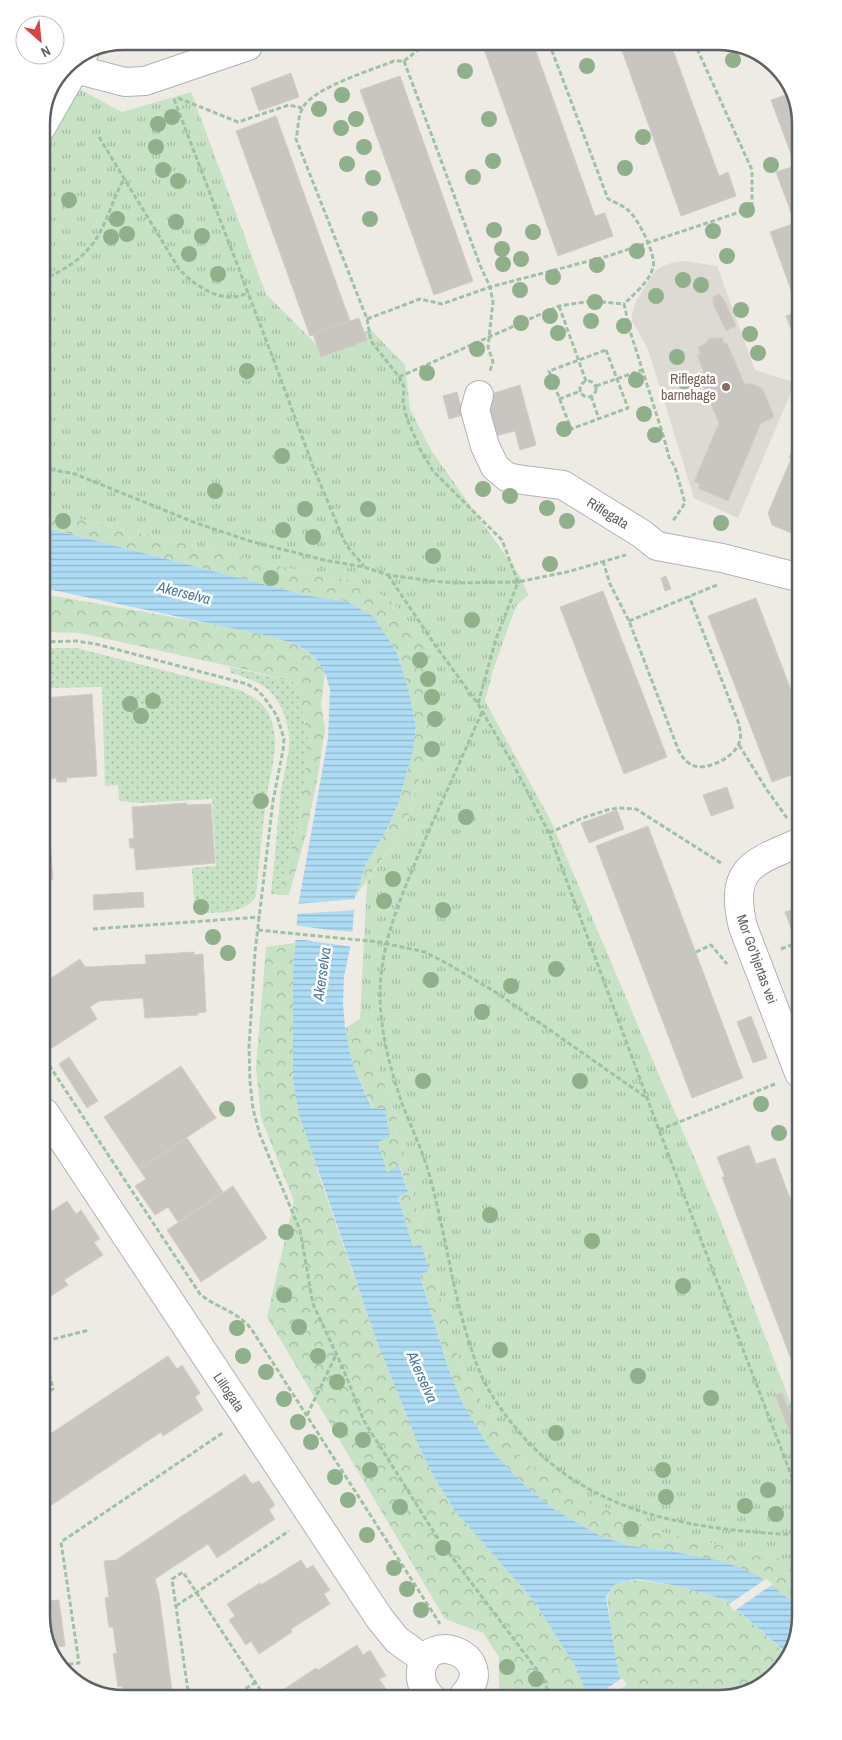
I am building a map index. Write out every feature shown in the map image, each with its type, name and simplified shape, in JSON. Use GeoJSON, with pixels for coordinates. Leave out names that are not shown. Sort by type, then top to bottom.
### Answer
{"type":"FeatureCollection","features":[{"type":"Feature","properties":{"kind":"street"},"geometry":{"type":"LineString","coordinates":[[83,63],[126,82],[145,81],[236,50]]}},
{"type":"Feature","properties":{"kind":"street"},"geometry":{"type":"LineString","coordinates":[[52,110],[74,71]]}},
{"type":"Feature","properties":{"kind":"street","name":"Riflegata"},"geometry":{"type":"LineString","coordinates":[[479,394],[475,410],[485,446],[495,467],[507,477],[563,485],[642,534],[657,546],[722,558],[792,576]]}},
{"type":"Feature","properties":{"kind":"street","name":"Mor Go’hjertas vei"},"geometry":{"type":"LineString","coordinates":[[790,1077],[738,907],[740,882],[746,871],[767,856],[792,832]]}},
{"type":"Feature","properties":{"kind":"street","name":"Lillogata"},"geometry":{"type":"LineString","coordinates":[[50,1121],[380,1620],[397,1640],[425,1660]]}},
{"type":"Feature","properties":{"kind":"street"},"geometry":{"type":"LineString","coordinates":[[426,1690],[421,1678],[421,1669],[425,1660],[432,1653],[441,1649],[451,1649],[460,1652],[468,1659],[472,1667],[474,1677],[468,1690]]}},
{"type":"Feature","properties":{"kind":"path"},"geometry":{"type":"LineString","coordinates":[[418,50],[404,61],[394,61],[324,89],[311,98],[302,108],[296,139],[367,319],[371,340],[399,377],[404,387],[403,403],[407,419],[420,449],[433,471],[502,540],[518,582],[496,639],[478,704]]}},
{"type":"Feature","properties":{"kind":"path"},"geometry":{"type":"LineString","coordinates":[[552,50],[608,199],[630,211],[649,242],[654,261],[652,270],[643,285],[624,304]]}},
{"type":"Feature","properties":{"kind":"path"},"geometry":{"type":"LineString","coordinates":[[367,319],[420,299],[442,304],[490,287],[608,256],[752,208],[752,170],[698,50]]}},
{"type":"Feature","properties":{"kind":"path"},"geometry":{"type":"LineString","coordinates":[[404,61],[480,265],[490,287],[493,302],[488,347],[493,362],[490,374],[479,394]]}},
{"type":"Feature","properties":{"kind":"path"},"geometry":{"type":"LineString","coordinates":[[302,108],[289,105],[238,122],[174,97],[314,469],[346,544],[364,567]]}},
{"type":"Feature","properties":{"kind":"path"},"geometry":{"type":"LineString","coordinates":[[99,137],[179,269],[204,289],[219,295],[234,297],[249,293]]}},
{"type":"Feature","properties":{"kind":"path"},"geometry":{"type":"LineString","coordinates":[[50,276],[71,265],[93,244],[103,228],[117,191],[124,179]]}},
{"type":"Feature","properties":{"kind":"path"},"geometry":{"type":"LineString","coordinates":[[399,377],[558,306],[591,301],[624,304]]}},
{"type":"Feature","properties":{"kind":"path"},"geometry":{"type":"LineString","coordinates":[[50,469],[74,474],[196,523],[253,542],[388,574],[455,583],[518,582],[567,572],[657,546],[685,503],[630,331],[624,304]]}},
{"type":"Feature","properties":{"kind":"path"},"geometry":{"type":"LineString","coordinates":[[558,306],[586,381]]}},
{"type":"Feature","properties":{"kind":"path"},"geometry":{"type":"LineString","coordinates":[[606,350],[617,378],[628,408],[570,429],[549,371],[606,350]]}},
{"type":"Feature","properties":{"kind":"path"},"geometry":{"type":"LineString","coordinates":[[596,386],[642,370]]}},
{"type":"Feature","properties":{"kind":"path"},"geometry":{"type":"LineString","coordinates":[[586,381],[593,382],[596,386]]}},
{"type":"Feature","properties":{"kind":"path"},"geometry":{"type":"LineString","coordinates":[[581,391],[581,386],[586,381]]}},
{"type":"Feature","properties":{"kind":"path"},"geometry":{"type":"LineString","coordinates":[[591,396],[595,393],[596,386]]}},
{"type":"Feature","properties":{"kind":"path"},"geometry":{"type":"LineString","coordinates":[[560,399],[581,391]]}},
{"type":"Feature","properties":{"kind":"path"},"geometry":{"type":"LineString","coordinates":[[581,391],[584,395],[591,396]]}},
{"type":"Feature","properties":{"kind":"path"},"geometry":{"type":"LineString","coordinates":[[591,396],[599,418]]}},
{"type":"Feature","properties":{"kind":"path"},"geometry":{"type":"LineString","coordinates":[[603,561],[610,584],[629,621],[678,749],[692,765],[703,767],[730,756],[739,745],[741,736],[739,724],[689,596]]}},
{"type":"Feature","properties":{"kind":"path"},"geometry":{"type":"LineString","coordinates":[[388,574],[435,645],[478,704],[514,766],[549,833],[659,1130],[792,1477]]}},
{"type":"Feature","properties":{"kind":"path"},"geometry":{"type":"LineString","coordinates":[[629,621],[722,584]]}},
{"type":"Feature","properties":{"kind":"path"},"geometry":{"type":"LineString","coordinates":[[50,642],[76,641],[96,644],[231,679],[257,690],[272,706],[278,716],[284,739],[272,809],[258,930],[249,1047],[250,1082],[260,1136],[300,1230],[313,1304],[364,1421],[437,1537],[543,1678],[548,1690]]}},
{"type":"Feature","properties":{"kind":"path"},"geometry":{"type":"LineString","coordinates":[[482,712],[402,894],[382,966],[380,998],[380,1010],[388,1053],[404,1106],[426,1163],[473,1355],[483,1380],[501,1409],[526,1440],[557,1469],[590,1491],[655,1517],[696,1526],[792,1534]]}},
{"type":"Feature","properties":{"kind":"path"},"geometry":{"type":"LineString","coordinates":[[739,745],[792,829]]}},
{"type":"Feature","properties":{"kind":"path"},"geometry":{"type":"LineString","coordinates":[[549,833],[580,819],[607,810],[618,808],[636,809],[727,867]]}},
{"type":"Feature","properties":{"kind":"path"},"geometry":{"type":"LineString","coordinates":[[93,929],[260,917]]}},
{"type":"Feature","properties":{"kind":"path"},"geometry":{"type":"LineString","coordinates":[[258,930],[387,943],[425,952],[497,993],[648,1099]]}},
{"type":"Feature","properties":{"kind":"path"},"geometry":{"type":"LineString","coordinates":[[696,952],[712,945],[730,968]]}},
{"type":"Feature","properties":{"kind":"path"},"geometry":{"type":"LineString","coordinates":[[779,950],[792,945]]}},
{"type":"Feature","properties":{"kind":"path"},"geometry":{"type":"LineString","coordinates":[[50,1066],[200,1294],[210,1303],[245,1320],[444,1631]]}},
{"type":"Feature","properties":{"kind":"path"},"geometry":{"type":"LineString","coordinates":[[659,1130],[790,1077]]}},
{"type":"Feature","properties":{"kind":"path"},"geometry":{"type":"LineString","coordinates":[[50,1341],[89,1330]]}},
{"type":"Feature","properties":{"kind":"path"},"geometry":{"type":"LineString","coordinates":[[307,1416],[336,1354]]}},
{"type":"Feature","properties":{"kind":"path"},"geometry":{"type":"LineString","coordinates":[[50,1376],[53,1389],[50,1391]]}},
{"type":"Feature","properties":{"kind":"path"},"geometry":{"type":"LineString","coordinates":[[68,1664],[79,1663],[61,1542],[246,1418]]}},
{"type":"Feature","properties":{"kind":"path"},"geometry":{"type":"LineString","coordinates":[[176,1606],[296,1527]]}},
{"type":"Feature","properties":{"kind":"path"},"geometry":{"type":"LineString","coordinates":[[188,1690],[172,1579],[183,1572],[261,1690]]}},
{"type":"Feature","properties":{"kind":"path"},"geometry":{"type":"LineString","coordinates":[[244,1690],[256,1682]]}},
{"type":"Feature","properties":{"kind":"shaded area","name":"Riflegata barnehage"},"geometry":{"type":"Polygon","coordinates":[[[684,261],[717,266],[755,370],[792,382],[791,392],[738,518],[694,498],[648,349],[632,321],[632,313],[636,301],[655,271],[674,262],[684,261]]]}},
{"type":"Feature","properties":{"kind":"green space"},"geometry":{"type":"Polygon","coordinates":[[[64,81],[122,112],[191,92],[266,294],[318,346],[371,330],[405,365],[410,409],[431,450],[520,576],[528,595],[516,606],[493,670],[485,701],[551,821],[719,1216],[792,1407],[792,1561],[656,1531],[590,1500],[524,1463],[464,1375],[424,1243],[396,1115],[360,1019],[367,881],[406,825],[418,782],[440,740],[440,712],[435,668],[422,639],[393,602],[361,582],[292,569],[50,512],[50,119],[58,91],[64,81]]]}},
{"type":"Feature","properties":{"kind":"green space"},"geometry":{"type":"Polygon","coordinates":[[[50,512],[292,569],[361,582],[393,602],[422,639],[435,668],[440,712],[440,740],[418,782],[406,825],[355,897],[366,864],[388,827],[398,804],[413,751],[416,726],[408,688],[397,653],[346,601],[309,596],[50,529],[50,512]]]}},
{"type":"Feature","properties":{"kind":"green space"},"geometry":{"type":"Polygon","coordinates":[[[50,595],[224,626],[274,637],[298,645],[315,657],[325,673],[321,704],[325,729],[306,834],[289,895],[280,895],[300,816],[309,743],[296,683],[247,670],[80,633],[50,632],[50,595]]]}},
{"type":"Feature","properties":{"kind":"green space"},"geometry":{"type":"Polygon","coordinates":[[[50,648],[77,648],[240,690],[264,706],[273,725],[275,746],[266,801],[256,896],[251,902],[244,907],[229,912],[195,913],[192,868],[216,866],[212,799],[141,803],[119,801],[118,785],[105,786],[102,687],[50,688],[50,648]]]}},
{"type":"Feature","properties":{"kind":"green space"},"geometry":{"type":"Polygon","coordinates":[[[230,667],[296,683],[309,743],[300,816],[280,895],[271,894],[281,791],[288,757],[289,739],[287,722],[276,699],[266,688],[249,679],[231,673],[230,667]]]}},
{"type":"Feature","properties":{"kind":"green space"},"geometry":{"type":"Polygon","coordinates":[[[295,943],[293,972],[293,1079],[319,1176],[376,1339],[421,1451],[455,1511],[534,1601],[574,1664],[585,1690],[499,1690],[499,1657],[483,1633],[445,1619],[267,1317],[294,1201],[261,1118],[256,1067],[266,947],[295,943]]]}},
{"type":"Feature","properties":{"kind":"green space"},"geometry":{"type":"Polygon","coordinates":[[[360,1019],[396,1115],[424,1243],[464,1375],[524,1463],[590,1500],[656,1531],[792,1561],[792,1605],[671,1551],[632,1546],[601,1537],[555,1510],[522,1483],[489,1447],[463,1404],[448,1368],[420,1275],[421,1244],[413,1248],[398,1196],[408,1192],[400,1166],[387,1172],[378,1141],[390,1137],[384,1109],[373,1108],[353,1066],[345,1028],[360,1019]]]}},
{"type":"Feature","properties":{"kind":"green space"},"geometry":{"type":"Polygon","coordinates":[[[637,1580],[677,1586],[726,1600],[783,1650],[774,1665],[767,1672],[746,1684],[732,1689],[626,1690],[617,1672],[607,1597],[615,1584],[637,1580]]]}},
{"type":"Feature","properties":{"kind":"water","name":"Akerselva"},"geometry":{"type":"Polygon","coordinates":[[[50,529],[309,596],[346,601],[374,617],[397,653],[408,688],[416,726],[413,751],[398,804],[388,827],[366,864],[355,897],[352,939],[344,976],[343,1003],[345,1028],[353,1066],[372,1108],[385,1109],[390,1137],[378,1142],[387,1172],[399,1166],[408,1192],[398,1197],[413,1247],[421,1244],[429,1270],[420,1276],[448,1368],[463,1404],[489,1447],[522,1483],[555,1510],[602,1537],[632,1546],[671,1551],[725,1562],[759,1576],[792,1602],[791,1625],[783,1650],[726,1600],[678,1586],[638,1579],[615,1584],[606,1597],[618,1672],[626,1690],[585,1690],[574,1664],[534,1601],[455,1511],[433,1475],[421,1451],[376,1339],[299,1114],[293,1079],[293,972],[298,907],[328,738],[330,689],[325,673],[315,657],[298,645],[274,637],[50,589],[50,529]]]}},
{"type":"Feature","properties":{"kind":"pier"},"geometry":{"type":"Polygon","coordinates":[[[357,899],[356,910],[295,914],[296,904],[357,899]]]}},
{"type":"Feature","properties":{"kind":"pier"},"geometry":{"type":"Polygon","coordinates":[[[294,925],[355,932],[353,947],[293,940],[294,925]]]}},
{"type":"Feature","properties":{"kind":"pier"},"geometry":{"type":"Polygon","coordinates":[[[766,1579],[773,1584],[734,1611],[732,1609],[729,1604],[766,1579]]]}},
{"type":"Feature","properties":{"kind":"pier"},"geometry":{"type":"Polygon","coordinates":[[[622,1678],[627,1685],[619,1690],[605,1690],[622,1678]]]}},
{"type":"Feature","properties":{"kind":"building"},"geometry":{"type":"Polygon","coordinates":[[[484,50],[536,50],[595,216],[605,213],[613,236],[558,256],[484,50]]]}},
{"type":"Feature","properties":{"kind":"building"},"geometry":{"type":"Polygon","coordinates":[[[622,50],[673,50],[719,176],[728,172],[736,196],[681,216],[622,50]]]}},
{"type":"Feature","properties":{"kind":"building"},"geometry":{"type":"Polygon","coordinates":[[[291,73],[299,97],[259,111],[251,88],[291,73]]]}},
{"type":"Feature","properties":{"kind":"building"},"geometry":{"type":"Polygon","coordinates":[[[400,76],[473,281],[434,295],[360,90],[400,76]]]}},
{"type":"Feature","properties":{"kind":"building"},"geometry":{"type":"Polygon","coordinates":[[[786,96],[791,110],[792,157],[771,100],[786,96]]]}},
{"type":"Feature","properties":{"kind":"building"},"geometry":{"type":"Polygon","coordinates":[[[276,116],[350,321],[310,336],[236,131],[276,116]]]}},
{"type":"Feature","properties":{"kind":"building"},"geometry":{"type":"Polygon","coordinates":[[[792,167],[792,215],[776,172],[792,167]]]}},
{"type":"Feature","properties":{"kind":"building"},"geometry":{"type":"Polygon","coordinates":[[[792,224],[792,293],[770,232],[792,224]]]}},
{"type":"Feature","properties":{"kind":"building"},"geometry":{"type":"Polygon","coordinates":[[[719,294],[723,298],[736,326],[726,331],[713,303],[713,297],[719,294]]]}},
{"type":"Feature","properties":{"kind":"building"},"geometry":{"type":"Polygon","coordinates":[[[792,314],[792,332],[786,316],[792,314]]]}},
{"type":"Feature","properties":{"kind":"building"},"geometry":{"type":"Polygon","coordinates":[[[359,318],[367,340],[321,357],[313,334],[359,318]]]}},
{"type":"Feature","properties":{"kind":"building"},"geometry":{"type":"Polygon","coordinates":[[[710,338],[722,338],[725,344],[727,343],[745,385],[750,383],[763,389],[774,417],[761,423],[728,501],[698,488],[700,484],[694,482],[719,423],[698,374],[704,372],[697,355],[701,354],[698,347],[705,344],[710,338]]]}},
{"type":"Feature","properties":{"kind":"building"},"geometry":{"type":"Polygon","coordinates":[[[520,385],[536,445],[520,450],[515,431],[496,436],[484,396],[520,385]]]}},
{"type":"Feature","properties":{"kind":"building"},"geometry":{"type":"Polygon","coordinates":[[[457,392],[463,415],[449,419],[443,396],[457,392]]]}},
{"type":"Feature","properties":{"kind":"building"},"geometry":{"type":"Polygon","coordinates":[[[792,459],[792,533],[772,525],[768,513],[792,459]]]}},
{"type":"Feature","properties":{"kind":"building"},"geometry":{"type":"Polygon","coordinates":[[[666,576],[671,589],[665,591],[661,578],[666,576]]]}},
{"type":"Feature","properties":{"kind":"building"},"geometry":{"type":"Polygon","coordinates":[[[603,591],[667,757],[624,774],[560,607],[603,591]]]}},
{"type":"Feature","properties":{"kind":"building"},"geometry":{"type":"Polygon","coordinates":[[[756,598],[792,693],[792,775],[772,782],[708,616],[756,598]]]}},
{"type":"Feature","properties":{"kind":"building"},"geometry":{"type":"Polygon","coordinates":[[[92,694],[97,776],[66,778],[67,782],[57,782],[56,778],[50,778],[50,698],[92,694]]]}},
{"type":"Feature","properties":{"kind":"building"},"geometry":{"type":"Polygon","coordinates":[[[727,787],[734,808],[711,816],[703,795],[727,787]]]}},
{"type":"Feature","properties":{"kind":"building"},"geometry":{"type":"Polygon","coordinates":[[[187,803],[187,805],[211,804],[215,863],[136,870],[134,848],[130,848],[129,839],[134,838],[132,807],[187,803]]]}},
{"type":"Feature","properties":{"kind":"building"},"geometry":{"type":"Polygon","coordinates":[[[617,810],[624,829],[589,843],[581,823],[617,810]]]}},
{"type":"Feature","properties":{"kind":"building"},"geometry":{"type":"Polygon","coordinates":[[[648,826],[743,1078],[692,1098],[596,846],[648,826]]]}},
{"type":"Feature","properties":{"kind":"building"},"geometry":{"type":"Polygon","coordinates":[[[50,837],[53,880],[50,880],[50,837]]]}},
{"type":"Feature","properties":{"kind":"building"},"geometry":{"type":"Polygon","coordinates":[[[143,892],[144,907],[94,910],[93,895],[143,892]]]}},
{"type":"Feature","properties":{"kind":"building"},"geometry":{"type":"Polygon","coordinates":[[[792,910],[792,931],[785,912],[792,910]]]}},
{"type":"Feature","properties":{"kind":"building"},"geometry":{"type":"Polygon","coordinates":[[[194,952],[194,955],[203,954],[206,1012],[197,1013],[198,1015],[145,1018],[143,998],[99,1001],[90,1007],[97,1019],[52,1048],[50,1045],[50,979],[80,959],[85,967],[146,964],[145,955],[194,952]]]}},
{"type":"Feature","properties":{"kind":"building"},"geometry":{"type":"Polygon","coordinates":[[[751,1016],[767,1058],[753,1063],[737,1022],[751,1016]]]}},
{"type":"Feature","properties":{"kind":"building"},"geometry":{"type":"Polygon","coordinates":[[[69,1057],[98,1101],[87,1108],[59,1064],[69,1057]]]}},
{"type":"Feature","properties":{"kind":"building"},"geometry":{"type":"Polygon","coordinates":[[[181,1066],[216,1118],[139,1169],[104,1117],[181,1066]]]}},
{"type":"Feature","properties":{"kind":"building"},"geometry":{"type":"Polygon","coordinates":[[[187,1138],[223,1192],[178,1222],[168,1207],[155,1215],[135,1186],[146,1179],[139,1169],[187,1138]]]}},
{"type":"Feature","properties":{"kind":"building"},"geometry":{"type":"Polygon","coordinates":[[[749,1145],[756,1164],[775,1158],[792,1204],[792,1362],[722,1177],[725,1177],[717,1157],[749,1145]]]}},
{"type":"Feature","properties":{"kind":"building"},"geometry":{"type":"Polygon","coordinates":[[[233,1186],[267,1238],[201,1282],[167,1230],[233,1186]]]}},
{"type":"Feature","properties":{"kind":"building"},"geometry":{"type":"Polygon","coordinates":[[[67,1201],[76,1214],[81,1210],[100,1239],[94,1242],[103,1255],[64,1280],[68,1285],[50,1296],[50,1212],[67,1201]]]}},
{"type":"Feature","properties":{"kind":"building"},"geometry":{"type":"Polygon","coordinates":[[[168,1356],[177,1369],[182,1365],[200,1393],[195,1397],[203,1410],[163,1436],[161,1432],[50,1506],[50,1434],[168,1356]]]}},
{"type":"Feature","properties":{"kind":"building"},"geometry":{"type":"Polygon","coordinates":[[[782,1393],[792,1418],[792,1438],[775,1395],[782,1393]]]}},
{"type":"Feature","properties":{"kind":"building"},"geometry":{"type":"Polygon","coordinates":[[[245,1474],[252,1484],[259,1481],[275,1505],[269,1510],[275,1519],[217,1558],[208,1544],[155,1579],[159,1594],[172,1690],[122,1690],[122,1686],[118,1687],[113,1654],[117,1653],[113,1627],[109,1627],[105,1598],[109,1597],[104,1561],[116,1560],[245,1474]]]}},
{"type":"Feature","properties":{"kind":"building"},"geometry":{"type":"Polygon","coordinates":[[[301,1560],[307,1569],[313,1565],[330,1590],[324,1594],[330,1604],[291,1629],[292,1632],[259,1654],[251,1641],[246,1645],[229,1620],[235,1616],[227,1604],[301,1560]]]}},
{"type":"Feature","properties":{"kind":"building"},"geometry":{"type":"Polygon","coordinates":[[[59,1600],[65,1646],[57,1647],[51,1630],[50,1601],[59,1600]]]}},
{"type":"Feature","properties":{"kind":"building"},"geometry":{"type":"Polygon","coordinates":[[[357,1645],[363,1655],[370,1650],[386,1676],[379,1679],[386,1689],[283,1690],[316,1668],[318,1670],[357,1645]]]}},
{"type":"Feature","properties":{"kind":"place","name":"Riflegata barnehage"},"geometry":{"type":"Point","coordinates":[726,387]}}]}
